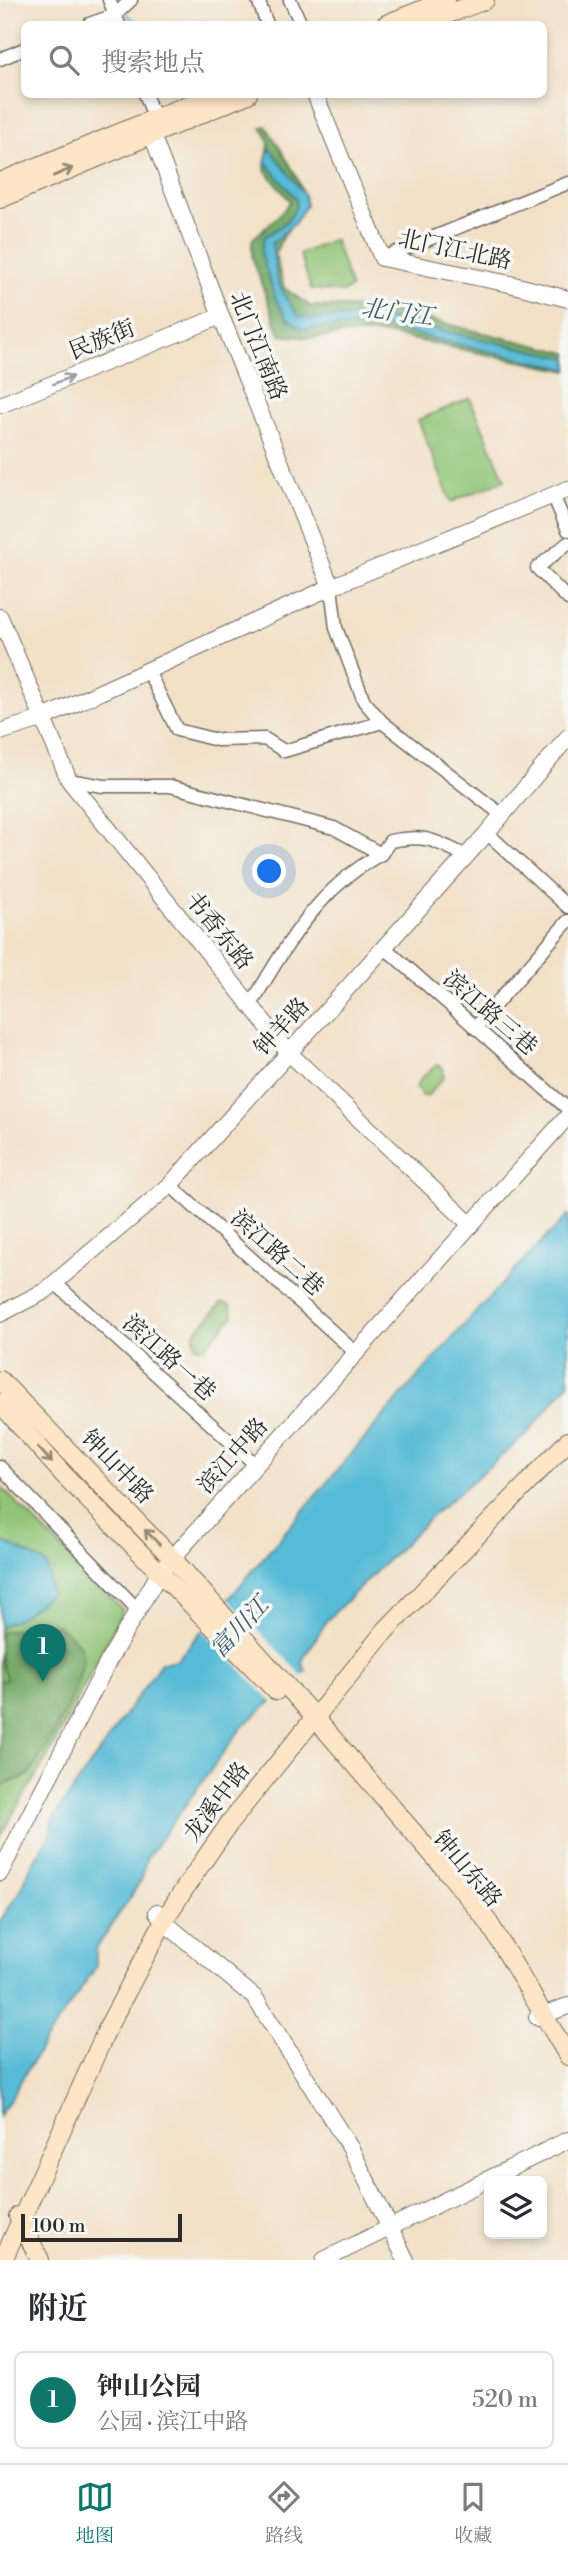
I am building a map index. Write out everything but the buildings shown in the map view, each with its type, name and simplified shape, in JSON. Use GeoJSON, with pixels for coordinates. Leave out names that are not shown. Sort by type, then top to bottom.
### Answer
{"type":"FeatureCollection","features":[{"type":"Feature","properties":{"kind":"main road"},"geometry":{"type":"LineString","coordinates":[[394,21],[446,0]]}},
{"type":"Feature","properties":{"kind":"main road"},"geometry":{"type":"LineString","coordinates":[[430,21],[485,0]]}},
{"type":"Feature","properties":{"kind":"main road"},"geometry":{"type":"LineString","coordinates":[[153,127],[207,98]]}},
{"type":"Feature","properties":{"kind":"main road"},"geometry":{"type":"LineString","coordinates":[[1,184],[236,98]]}},
{"type":"Feature","properties":{"kind":"main road","name":"钟山中路"},"geometry":{"type":"LineString","coordinates":[[0,1380],[191,1591]]}},
{"type":"Feature","properties":{"kind":"main road"},"geometry":{"type":"LineString","coordinates":[[0,1404],[63,1474],[166,1565]]}},
{"type":"Feature","properties":{"kind":"main road","name":"龙溪中路"},"geometry":{"type":"LineString","coordinates":[[309,1719],[377,1625],[568,1426]]}},
{"type":"Feature","properties":{"kind":"main road","name":"龙溪中路"},"geometry":{"type":"LineString","coordinates":[[3,2260],[10,2230],[101,2019],[223,1815],[385,1632],[568,1441]]}},
{"type":"Feature","properties":{"kind":"main road","name":"钟山东路"},"geometry":{"type":"LineString","coordinates":[[191,1591],[309,1719],[489,1923],[568,2071]]}},
{"type":"Feature","properties":{"kind":"main road","name":"钟山东路"},"geometry":{"type":"LineString","coordinates":[[540,2016],[568,2056]]}},
{"type":"Feature","properties":{"kind":"main road"},"geometry":{"type":"LineString","coordinates":[[10,2230],[21,2260]]}},
{"type":"Feature","properties":{"kind":"main road"},"geometry":{"type":"LineString","coordinates":[[10,2230],[40,2260]]}},
{"type":"Feature","properties":{"kind":"street"},"geometry":{"type":"LineString","coordinates":[[109,0],[117,20]]}},
{"type":"Feature","properties":{"kind":"street"},"geometry":{"type":"LineString","coordinates":[[117,20],[131,0]]}},
{"type":"Feature","properties":{"kind":"street"},"geometry":{"type":"LineString","coordinates":[[258,0],[266,21]]}},
{"type":"Feature","properties":{"kind":"street"},"geometry":{"type":"LineString","coordinates":[[290,0],[300,21]]}},
{"type":"Feature","properties":{"kind":"street"},"geometry":{"type":"LineString","coordinates":[[0,59],[21,50]]}},
{"type":"Feature","properties":{"kind":"street"},"geometry":{"type":"LineString","coordinates":[[146,98],[153,127]]}},
{"type":"Feature","properties":{"kind":"street","name":"北门江北路"},"geometry":{"type":"LineString","coordinates":[[317,98],[382,258],[510,284],[568,299]]}},
{"type":"Feature","properties":{"kind":"street","name":"北门江南路"},"geometry":{"type":"LineString","coordinates":[[153,127],[220,316],[331,587]]}},
{"type":"Feature","properties":{"kind":"street"},"geometry":{"type":"LineString","coordinates":[[382,258],[568,183]]}},
{"type":"Feature","properties":{"kind":"street","name":"民族街"},"geometry":{"type":"LineString","coordinates":[[0,405],[220,316]]}},
{"type":"Feature","properties":{"kind":"street"},"geometry":{"type":"LineString","coordinates":[[0,732],[41,719],[331,587],[561,492],[568,530]]}},
{"type":"Feature","properties":{"kind":"street"},"geometry":{"type":"LineString","coordinates":[[568,543],[537,568],[568,599]]}},
{"type":"Feature","properties":{"kind":"street"},"geometry":{"type":"LineString","coordinates":[[331,587],[336,628],[365,701],[382,722],[502,815]]}},
{"type":"Feature","properties":{"kind":"street","name":"书香东路"},"geometry":{"type":"LineString","coordinates":[[0,617],[69,780],[289,1053],[471,1225]]}},
{"type":"Feature","properties":{"kind":"street"},"geometry":{"type":"LineString","coordinates":[[148,671],[177,730],[217,740],[265,739],[284,751],[382,722]]}},
{"type":"Feature","properties":{"kind":"street","name":"钟羊路"},"geometry":{"type":"LineString","coordinates":[[0,1314],[45,1291],[170,1185],[487,833],[568,737]]}},
{"type":"Feature","properties":{"kind":"street"},"geometry":{"type":"LineString","coordinates":[[69,780],[103,786],[170,786],[334,828],[381,854]]}},
{"type":"Feature","properties":{"kind":"street"},"geometry":{"type":"LineString","coordinates":[[487,833],[568,907]]}},
{"type":"Feature","properties":{"kind":"street"},"geometry":{"type":"LineString","coordinates":[[250,1006],[285,945],[314,907],[356,868],[381,854],[390,841],[413,836],[431,839],[466,856]]}},
{"type":"Feature","properties":{"kind":"street"},"geometry":{"type":"LineString","coordinates":[[475,1028],[568,921]]}},
{"type":"Feature","properties":{"kind":"street","name":"滨江路三巷"},"geometry":{"type":"LineString","coordinates":[[384,947],[568,1109]]}},
{"type":"Feature","properties":{"kind":"street","name":"滨江中路"},"geometry":{"type":"LineString","coordinates":[[0,1873],[70,1733],[166,1565],[568,1116]]}},
{"type":"Feature","properties":{"kind":"street","name":"滨江路二巷"},"geometry":{"type":"LineString","coordinates":[[170,1185],[356,1353]]}},
{"type":"Feature","properties":{"kind":"street","name":"滨江路一巷"},"geometry":{"type":"LineString","coordinates":[[55,1283],[256,1465]]}},
{"type":"Feature","properties":{"kind":"street"},"geometry":{"type":"LineString","coordinates":[[0,1467],[138,1610]]}},
{"type":"Feature","properties":{"kind":"street"},"geometry":{"type":"LineString","coordinates":[[160,1917],[254,1998],[351,2150],[406,2260]]}},
{"type":"Feature","properties":{"kind":"street"},"geometry":{"type":"LineString","coordinates":[[540,2016],[568,2006]]}},
{"type":"Feature","properties":{"kind":"street"},"geometry":{"type":"LineString","coordinates":[[324,2260],[568,2140]]}},
{"type":"Feature","properties":{"kind":"green space"},"geometry":{"type":"Polygon","coordinates":[[[266,126],[295,174],[306,205],[281,240],[275,254],[284,288],[310,306],[380,308],[568,353],[568,371],[386,334],[311,338],[280,335],[252,257],[252,240],[290,201],[265,170],[269,145],[261,128],[266,126]]]}},
{"type":"Feature","properties":{"kind":"green space"},"geometry":{"type":"Polygon","coordinates":[[[334,239],[351,288],[343,292],[311,289],[300,254],[334,239]]]}},
{"type":"Feature","properties":{"kind":"green space"},"geometry":{"type":"Polygon","coordinates":[[[470,398],[505,480],[451,502],[418,420],[470,398]]]}},
{"type":"Feature","properties":{"kind":"green space"},"geometry":{"type":"Polygon","coordinates":[[[437,1065],[443,1068],[444,1077],[428,1095],[422,1096],[416,1087],[422,1077],[437,1065]]]}},
{"type":"Feature","properties":{"kind":"green space"},"geometry":{"type":"Polygon","coordinates":[[[225,1303],[230,1305],[233,1316],[205,1347],[196,1347],[194,1333],[225,1303]]]}},
{"type":"Feature","properties":{"kind":"green space"},"geometry":{"type":"Polygon","coordinates":[[[0,1486],[123,1610],[49,1754],[0,1836],[0,1486]]]}},
{"type":"Feature","properties":{"kind":"green space"},"geometry":{"type":"Polygon","coordinates":[[[58,1625],[81,1648],[82,1661],[73,1695],[28,1776],[0,1786],[0,1681],[6,1680],[0,1654],[0,1634],[5,1631],[58,1625]]]}},
{"type":"Feature","properties":{"kind":"water"},"geometry":{"type":"Polygon","coordinates":[[[270,149],[304,194],[306,205],[294,224],[272,243],[277,280],[299,316],[314,319],[373,316],[568,358],[568,369],[373,325],[303,329],[287,318],[276,300],[261,253],[264,237],[290,217],[296,206],[296,199],[265,161],[270,149]]]}},
{"type":"Feature","properties":{"kind":"water","name":"富川江"},"geometry":{"type":"Polygon","coordinates":[[[568,1215],[568,1384],[527,1434],[433,1515],[327,1620],[302,1661],[306,1671],[243,1726],[146,1859],[142,1879],[96,1949],[96,1967],[44,2042],[0,2116],[0,1921],[23,1886],[30,1868],[50,1835],[52,1820],[161,1663],[177,1660],[466,1322],[568,1215]]]}},
{"type":"Feature","properties":{"kind":"water"},"geometry":{"type":"Polygon","coordinates":[[[0,1539],[47,1565],[51,1594],[21,1617],[0,1627],[0,1539]]]}},
{"type":"Feature","properties":{"kind":"pier"},"geometry":{"type":"Polygon","coordinates":[[[226,1597],[304,1678],[274,1704],[200,1627],[226,1597]]]}},
{"type":"Feature","properties":{"kind":"waterway","name":"北门江"},"geometry":{"type":"LineString","coordinates":[[128,15],[134,21]]}},
{"type":"Feature","properties":{"kind":"place","name":"钟山公园"},"geometry":{"type":"Point","coordinates":[43,1682]}}]}
